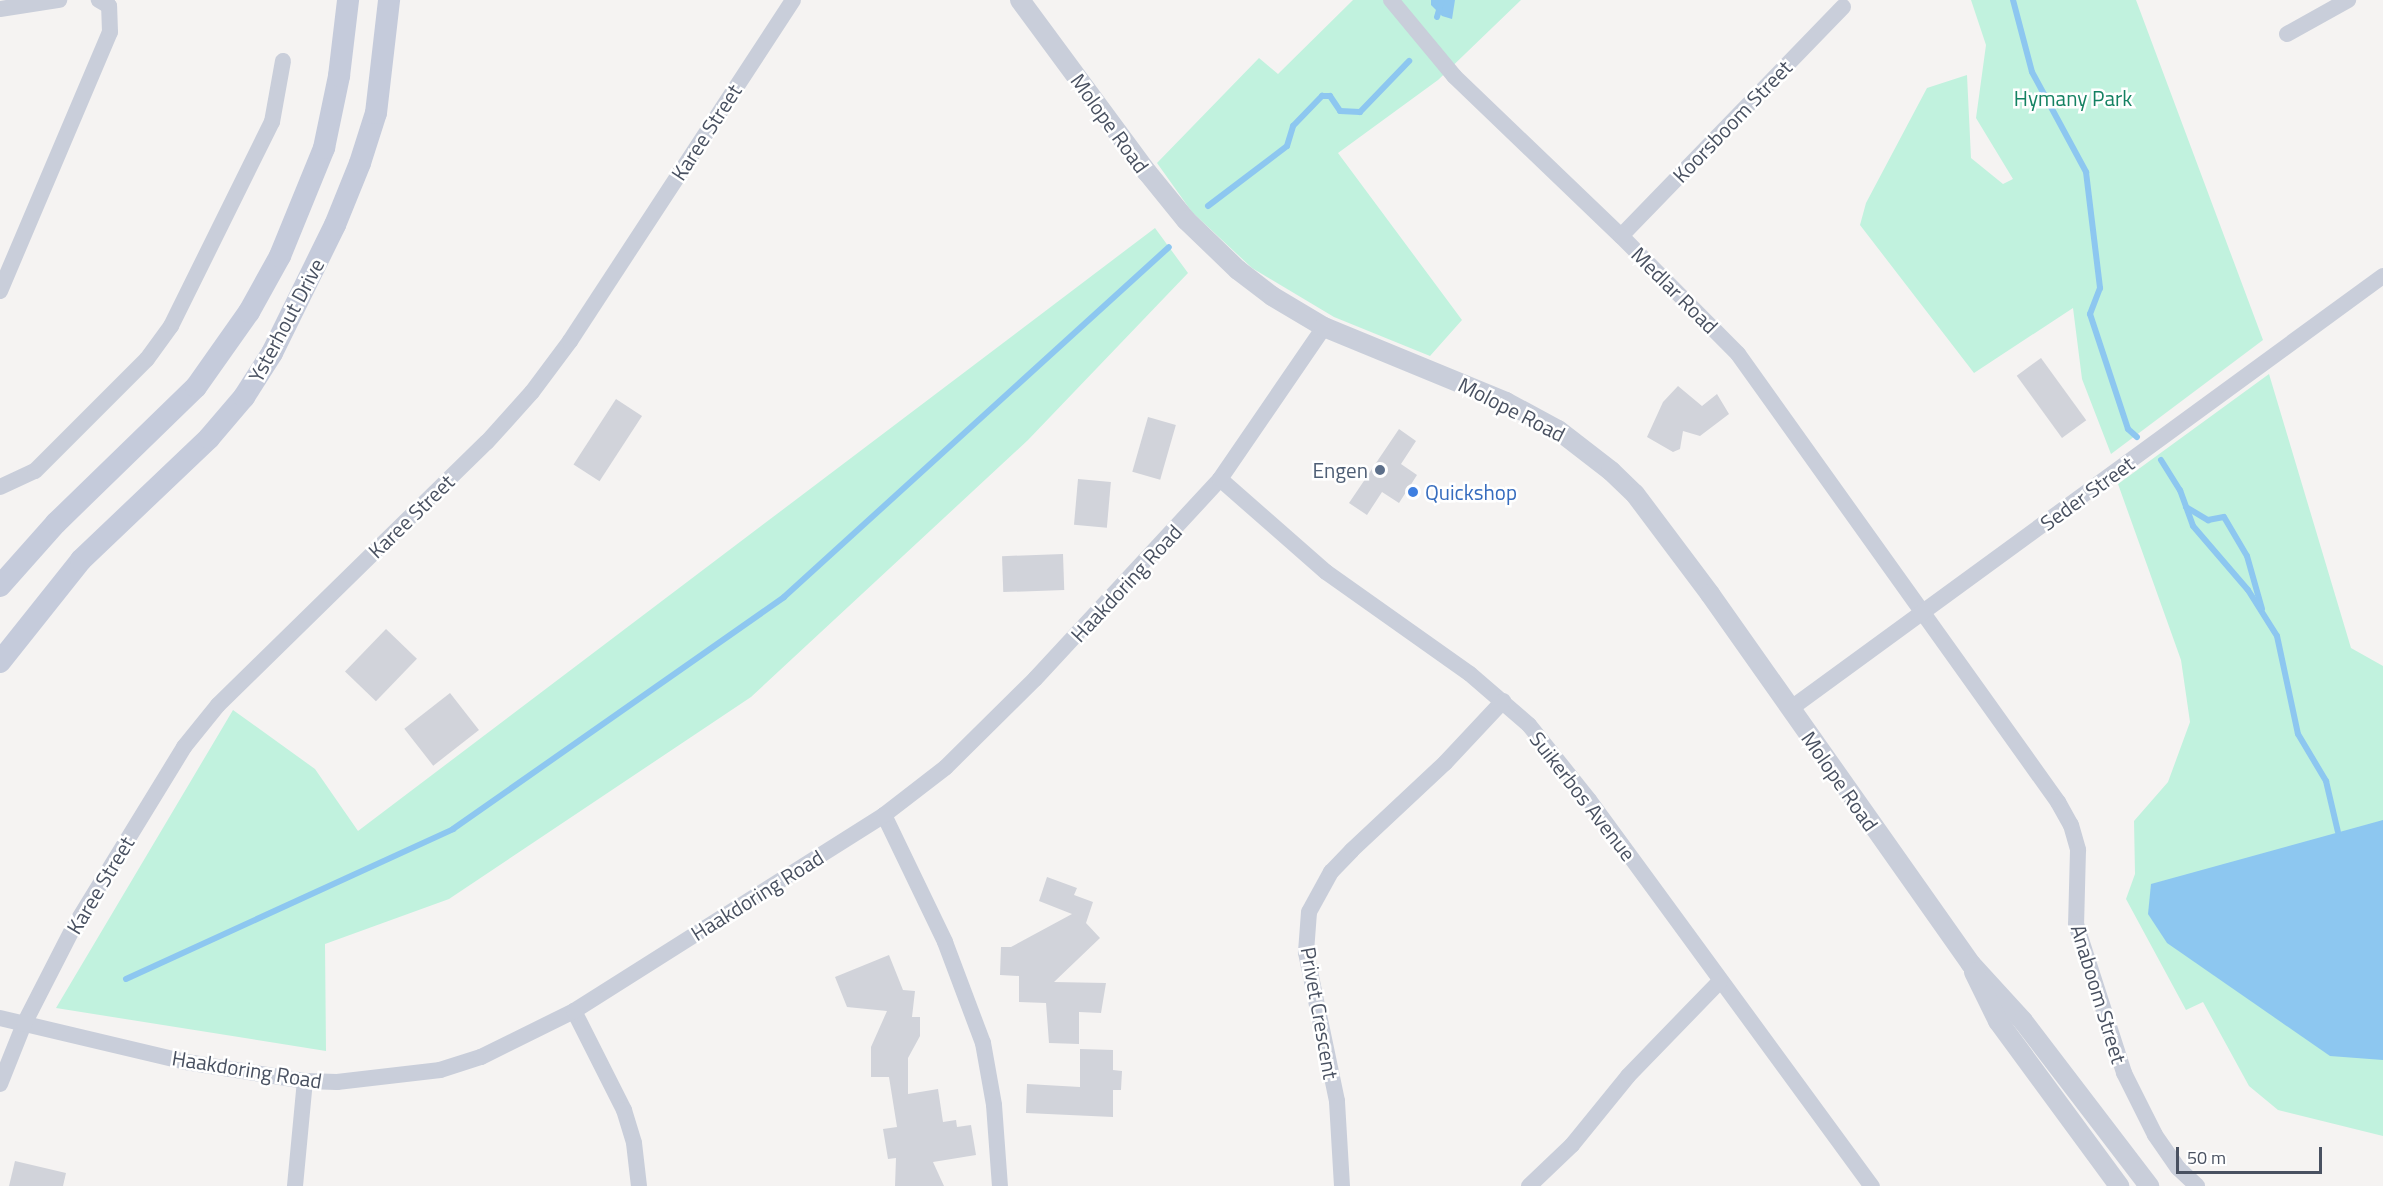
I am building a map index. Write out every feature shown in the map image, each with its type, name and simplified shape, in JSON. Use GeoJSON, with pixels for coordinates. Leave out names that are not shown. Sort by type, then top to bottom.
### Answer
{"type":"FeatureCollection","features":[{"type":"Feature","properties":{"kind":"main road","name":"Ysterhout Drive"},"geometry":{"type":"LineString","coordinates":[[0,586],[56,523],[196,387],[249,312],[280,256],[324,148],[339,76],[348,0]]}},
{"type":"Feature","properties":{"kind":"main road","name":"Ysterhout Drive"},"geometry":{"type":"LineString","coordinates":[[0,662],[81,560],[209,438],[244,397],[272,353],[335,225],[360,163],[376,113],[389,0]]}},
{"type":"Feature","properties":{"kind":"street"},"geometry":{"type":"LineString","coordinates":[[0,9],[59,0]]}},
{"type":"Feature","properties":{"kind":"street"},"geometry":{"type":"LineString","coordinates":[[0,291],[110,32],[109,6],[99,0]]}},
{"type":"Feature","properties":{"kind":"street","name":"Karee Street"},"geometry":{"type":"LineString","coordinates":[[0,1084],[24,1024],[72,930],[184,747],[218,705],[487,442],[532,392],[570,341],[793,0]]}},
{"type":"Feature","properties":{"kind":"street","name":"Molope Road"},"geometry":{"type":"LineString","coordinates":[[1020,0],[1186,220],[1263,290],[1324,327],[1506,402],[1558,430],[1611,471],[1678,550],[1971,964],[2016,1012],[2149,1186]]}},
{"type":"Feature","properties":{"kind":"street","name":"Medlar Road"},"geometry":{"type":"LineString","coordinates":[[1391,0],[1454,76],[1621,236],[1752,372],[1922,611]]}},
{"type":"Feature","properties":{"kind":"street"},"geometry":{"type":"LineString","coordinates":[[2287,34],[2348,0]]}},
{"type":"Feature","properties":{"kind":"street","name":"Koorsboom Street"},"geometry":{"type":"LineString","coordinates":[[1621,236],[1843,7]]}},
{"type":"Feature","properties":{"kind":"street"},"geometry":{"type":"LineString","coordinates":[[2,487],[35,471],[147,358],[171,326],[272,122],[283,61]]}},
{"type":"Feature","properties":{"kind":"street","name":"Seder Street"},"geometry":{"type":"LineString","coordinates":[[1790,710],[1922,611],[2383,276]]}},
{"type":"Feature","properties":{"kind":"street","name":"Haakdoring Road"},"geometry":{"type":"LineString","coordinates":[[0,1018],[186,1062],[305,1081],[379,1079],[440,1070],[481,1057],[574,1011],[884,815],[946,767],[989,726],[1220,479],[1324,327]]}},
{"type":"Feature","properties":{"kind":"street","name":"Suikerbos Avenue"},"geometry":{"type":"LineString","coordinates":[[1220,479],[1326,572],[1503,701],[1554,753],[1872,1186]]}},
{"type":"Feature","properties":{"kind":"street","name":"Anaboom Street"},"geometry":{"type":"LineString","coordinates":[[1922,611],[2071,825],[2080,865],[2076,924],[2124,1073],[2155,1135],[2178,1168],[2197,1186]]}},
{"type":"Feature","properties":{"kind":"street","name":"Privet Crescent"},"geometry":{"type":"LineString","coordinates":[[1342,1186],[1337,1101],[1306,952],[1309,912],[1327,879],[1352,850],[1445,763],[1503,701]]}},
{"type":"Feature","properties":{"kind":"street"},"geometry":{"type":"LineString","coordinates":[[884,815],[945,942],[982,1043],[994,1105],[1000,1186]]}},
{"type":"Feature","properties":{"kind":"street","name":"Molope Road"},"geometry":{"type":"LineString","coordinates":[[1971,964],[1998,1021],[2119,1186]]}},
{"type":"Feature","properties":{"kind":"street"},"geometry":{"type":"LineString","coordinates":[[1529,1186],[1572,1145],[1628,1076],[1720,981]]}},
{"type":"Feature","properties":{"kind":"street"},"geometry":{"type":"LineString","coordinates":[[574,1011],[624,1110],[634,1143],[639,1186]]}},
{"type":"Feature","properties":{"kind":"street"},"geometry":{"type":"LineString","coordinates":[[295,1186],[305,1081]]}},
{"type":"Feature","properties":{"kind":"green space"},"geometry":{"type":"Polygon","coordinates":[[[1353,0],[1521,0],[1438,80],[1338,153],[1462,320],[1430,356],[1334,317],[1252,268],[1192,212],[1157,163],[1259,58],[1278,74],[1353,0]]]}},
{"type":"Feature","properties":{"kind":"green space","name":"Hymany Park"},"geometry":{"type":"Polygon","coordinates":[[[1971,0],[2136,0],[2263,340],[2111,454],[2082,379],[2073,308],[1974,373],[1860,225],[1866,203],[1927,88],[1967,75],[1971,158],[2003,184],[2013,179],[1976,118],[1986,45],[1971,0]]]}},
{"type":"Feature","properties":{"kind":"green space"},"geometry":{"type":"Polygon","coordinates":[[[1155,228],[1188,273],[1028,440],[751,697],[449,899],[325,944],[326,1051],[56,1008],[233,710],[315,769],[358,831],[1155,228]]]}},
{"type":"Feature","properties":{"kind":"green space"},"geometry":{"type":"Polygon","coordinates":[[[2269,374],[2351,648],[2383,666],[2383,1136],[2278,1110],[2249,1086],[2203,1002],[2186,1010],[2126,899],[2135,874],[2134,821],[2168,782],[2190,722],[2181,660],[2118,484],[2269,374]]]}},
{"type":"Feature","properties":{"kind":"water"},"geometry":{"type":"Polygon","coordinates":[[[1431,0],[1455,0],[1452,19],[1442,16],[1431,5],[1431,0]]]}},
{"type":"Feature","properties":{"kind":"water"},"geometry":{"type":"Polygon","coordinates":[[[2383,820],[2383,1060],[2330,1056],[2167,943],[2148,914],[2151,884],[2383,820]]]}},
{"type":"Feature","properties":{"kind":"building"},"geometry":{"type":"Polygon","coordinates":[[[2041,358],[2086,420],[2062,438],[2017,376],[2041,358]]]}},
{"type":"Feature","properties":{"kind":"building"},"geometry":{"type":"Polygon","coordinates":[[[1678,386],[1702,406],[1717,394],[1729,414],[1700,436],[1683,431],[1680,449],[1673,452],[1647,437],[1663,402],[1678,386]]]}},
{"type":"Feature","properties":{"kind":"building"},"geometry":{"type":"Polygon","coordinates":[[[616,399],[642,416],[600,481],[574,464],[616,399]]]}},
{"type":"Feature","properties":{"kind":"building"},"geometry":{"type":"Polygon","coordinates":[[[1148,417],[1176,425],[1160,480],[1132,472],[1148,417]]]}},
{"type":"Feature","properties":{"kind":"building"},"geometry":{"type":"Polygon","coordinates":[[[1399,429],[1416,441],[1401,464],[1417,475],[1399,503],[1382,492],[1367,515],[1349,503],[1399,429]]]}},
{"type":"Feature","properties":{"kind":"building"},"geometry":{"type":"Polygon","coordinates":[[[1078,479],[1111,482],[1107,528],[1074,525],[1078,479]]]}},
{"type":"Feature","properties":{"kind":"building"},"geometry":{"type":"Polygon","coordinates":[[[1063,554],[1064,590],[1003,592],[1002,556],[1063,554]]]}},
{"type":"Feature","properties":{"kind":"building"},"geometry":{"type":"Polygon","coordinates":[[[386,629],[417,659],[376,701],[345,671],[386,629]]]}},
{"type":"Feature","properties":{"kind":"building"},"geometry":{"type":"Polygon","coordinates":[[[450,693],[479,730],[433,766],[404,729],[450,693]]]}},
{"type":"Feature","properties":{"kind":"building"},"geometry":{"type":"Polygon","coordinates":[[[1047,877],[1077,888],[1074,895],[1093,902],[1086,923],[1100,938],[1054,982],[1106,983],[1101,1013],[1079,1012],[1079,1044],[1049,1043],[1046,1003],[1019,1002],[1019,976],[1000,975],[1001,947],[1011,947],[1072,914],[1039,901],[1047,877]]]}},
{"type":"Feature","properties":{"kind":"building"},"geometry":{"type":"Polygon","coordinates":[[[889,955],[903,990],[915,991],[912,1017],[920,1017],[920,1036],[908,1058],[908,1094],[938,1089],[943,1122],[956,1120],[957,1127],[971,1125],[976,1155],[933,1162],[944,1186],[895,1186],[896,1158],[888,1159],[883,1129],[897,1127],[889,1077],[871,1077],[871,1047],[887,1011],[847,1007],[835,977],[889,955]]]}},
{"type":"Feature","properties":{"kind":"building"},"geometry":{"type":"Polygon","coordinates":[[[1080,1049],[1113,1050],[1113,1070],[1122,1071],[1121,1090],[1113,1090],[1113,1117],[1026,1113],[1027,1084],[1080,1087],[1080,1049]]]}},
{"type":"Feature","properties":{"kind":"building"},"geometry":{"type":"Polygon","coordinates":[[[15,1161],[66,1173],[63,1186],[9,1186],[15,1161]]]}},
{"type":"Feature","properties":{"kind":"waterway"},"geometry":{"type":"LineString","coordinates":[[1437,17],[1442,0]]}},
{"type":"Feature","properties":{"kind":"waterway"},"geometry":{"type":"LineString","coordinates":[[2013,0],[2032,72],[2086,172],[2100,288],[2090,314],[2128,429],[2137,437]]}},
{"type":"Feature","properties":{"kind":"waterway"},"geometry":{"type":"LineString","coordinates":[[1208,206],[1287,146],[1293,126],[1322,96],[1330,96],[1340,111],[1360,112],[1409,61]]}},
{"type":"Feature","properties":{"kind":"waterway"},"geometry":{"type":"LineString","coordinates":[[126,979],[453,829],[784,597],[1169,247]]}},
{"type":"Feature","properties":{"kind":"waterway"},"geometry":{"type":"LineString","coordinates":[[2161,460],[2180,490],[2193,526],[2248,590],[2277,636],[2298,734],[2326,781],[2338,832]]}},
{"type":"Feature","properties":{"kind":"waterway"},"geometry":{"type":"LineString","coordinates":[[2186,507],[2208,520],[2224,517],[2247,556],[2262,609]]}},
{"type":"Feature","properties":{"kind":"place","name":"Engen"},"geometry":{"type":"Point","coordinates":[1380,470]}},
{"type":"Feature","properties":{"kind":"place","name":"Quickshop"},"geometry":{"type":"Point","coordinates":[1413,492]}}]}
